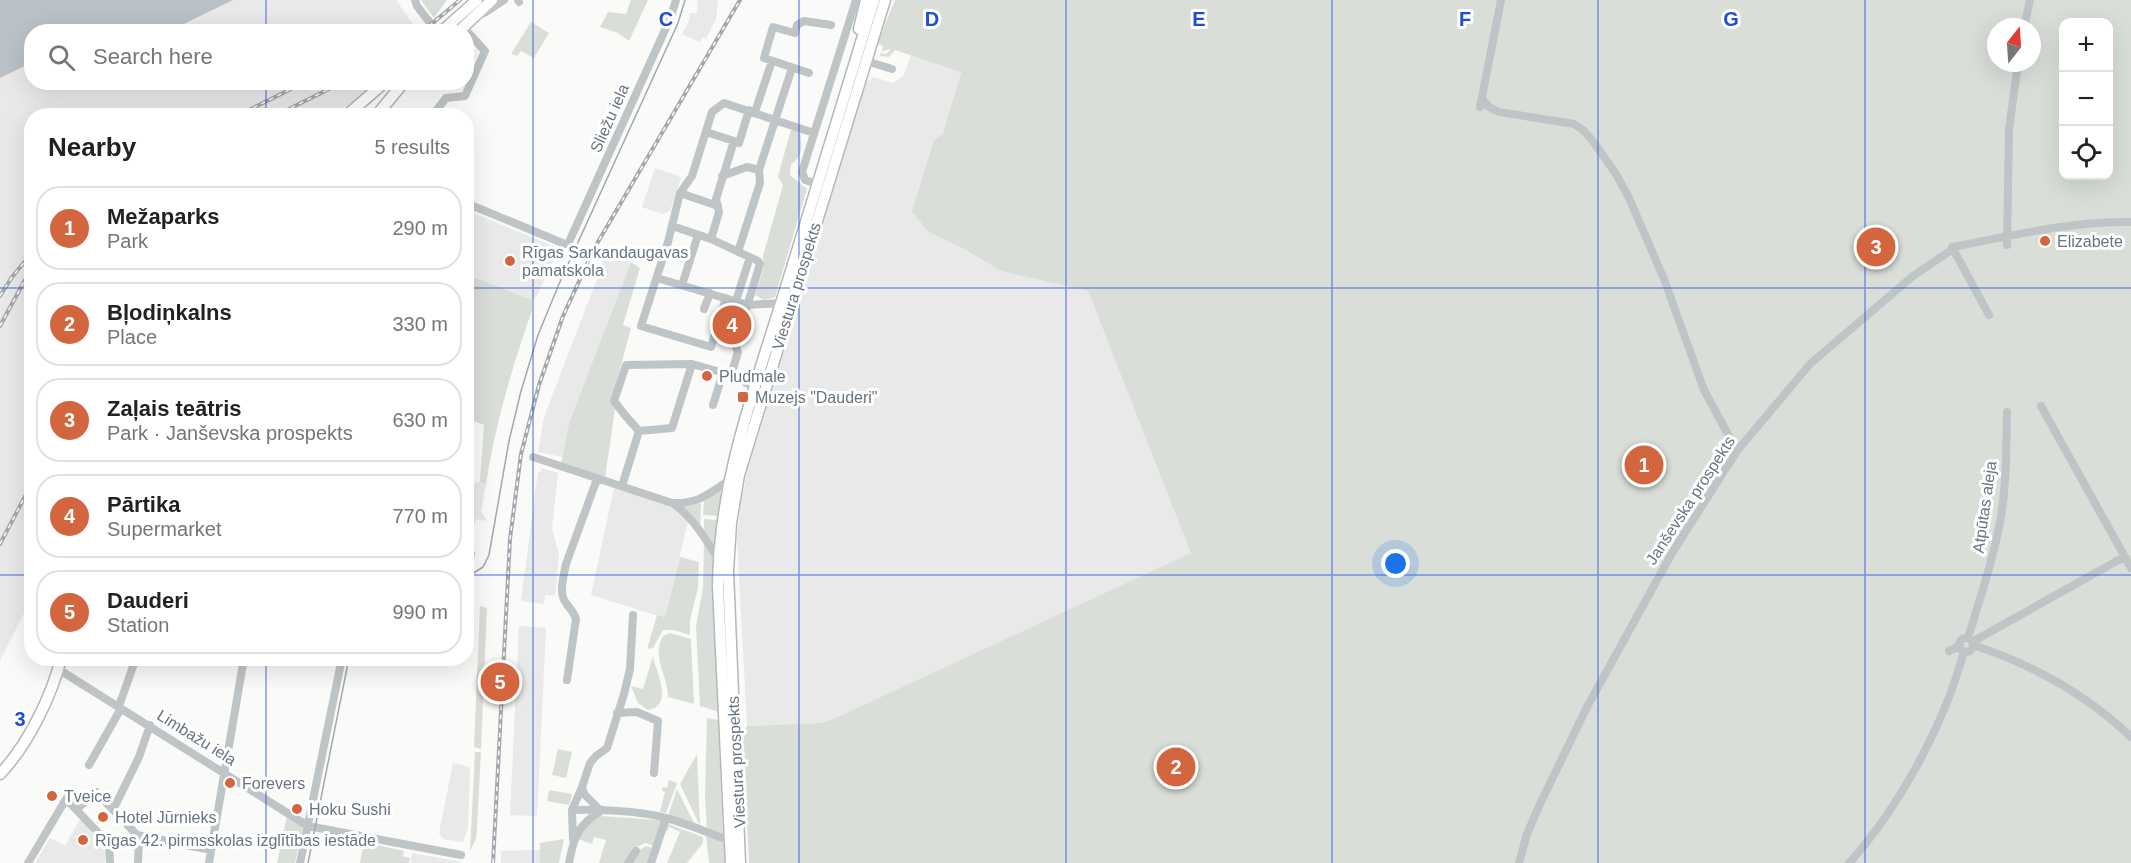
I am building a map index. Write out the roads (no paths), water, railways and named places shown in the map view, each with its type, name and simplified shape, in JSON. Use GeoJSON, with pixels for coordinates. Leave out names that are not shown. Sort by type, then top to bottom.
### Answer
{"type":"FeatureCollection","features":[{"type":"Feature","properties":{"kind":"main road"},"geometry":{"type":"LineString","coordinates":[[451,24],[476,7],[492,0]]}},
{"type":"Feature","properties":{"kind":"main road"},"geometry":{"type":"LineString","coordinates":[[853,70],[852,57],[866,0]]}},
{"type":"Feature","properties":{"kind":"main road","name":"Viestura prospekts"},"geometry":{"type":"LineString","coordinates":[[725,640],[731,523],[752,411],[754,387],[874,0]]}},
{"type":"Feature","properties":{"kind":"main road","name":"Viestura prospekts"},"geometry":{"type":"LineString","coordinates":[[730,863],[734,841],[725,640],[718,559],[728,481],[885,0]]}},
{"type":"Feature","properties":{"kind":"main road"},"geometry":{"type":"LineString","coordinates":[[464,24],[476,7]]}},
{"type":"Feature","properties":{"kind":"main road"},"geometry":{"type":"LineString","coordinates":[[355,108],[376,90]]}},
{"type":"Feature","properties":{"kind":"main road"},"geometry":{"type":"LineString","coordinates":[[382,108],[397,90]]}},
{"type":"Feature","properties":{"kind":"main road"},"geometry":{"type":"LineString","coordinates":[[0,774],[19,751],[53,685],[59,666]]}},
{"type":"Feature","properties":{"kind":"main road","name":"Viestura prospekts"},"geometry":{"type":"LineString","coordinates":[[734,841],[741,863]]}},
{"type":"Feature","properties":{"kind":"street"},"geometry":{"type":"LineString","coordinates":[[415,0],[417,6],[432,24]]}},
{"type":"Feature","properties":{"kind":"street"},"geometry":{"type":"LineString","coordinates":[[476,7],[486,12],[504,0]]}},
{"type":"Feature","properties":{"kind":"street","name":"Sliežu iela"},"geometry":{"type":"LineString","coordinates":[[474,206],[565,244],[571,241],[670,19],[676,0]]}},
{"type":"Feature","properties":{"kind":"street"},"geometry":{"type":"LineString","coordinates":[[817,184],[807,181],[802,175],[856,0]]}},
{"type":"Feature","properties":{"kind":"street"},"geometry":{"type":"LineString","coordinates":[[1501,0],[1481,103],[1499,112],[1566,121],[1583,130],[1592,140],[1616,174],[1634,208],[1664,279],[1704,390],[1737,451]]}},
{"type":"Feature","properties":{"kind":"street"},"geometry":{"type":"LineString","coordinates":[[2026,18],[2030,0]]}},
{"type":"Feature","properties":{"kind":"street"},"geometry":{"type":"LineString","coordinates":[[809,73],[764,58],[773,27],[795,33],[797,25],[804,21],[831,25]]}},
{"type":"Feature","properties":{"kind":"street"},"geometry":{"type":"LineString","coordinates":[[474,41],[485,51],[474,78]]}},
{"type":"Feature","properties":{"kind":"street"},"geometry":{"type":"LineString","coordinates":[[706,132],[740,143],[772,61]]}},
{"type":"Feature","properties":{"kind":"street"},"geometry":{"type":"LineString","coordinates":[[866,61],[892,69]]}},
{"type":"Feature","properties":{"kind":"street"},"geometry":{"type":"LineString","coordinates":[[738,252],[758,191],[759,170],[792,68]]}},
{"type":"Feature","properties":{"kind":"street"},"geometry":{"type":"LineString","coordinates":[[2007,241],[2009,129],[2018,72]]}},
{"type":"Feature","properties":{"kind":"street"},"geometry":{"type":"LineString","coordinates":[[438,108],[446,98],[465,96],[468,90]]}},
{"type":"Feature","properties":{"kind":"street"},"geometry":{"type":"LineString","coordinates":[[726,298],[711,347],[641,326],[680,194],[692,176],[712,112],[724,103],[814,133]]}},
{"type":"Feature","properties":{"kind":"street"},"geometry":{"type":"LineString","coordinates":[[711,239],[719,212],[716,199],[734,141]]}},
{"type":"Feature","properties":{"kind":"street"},"geometry":{"type":"LineString","coordinates":[[722,176],[747,167],[759,170]]}},
{"type":"Feature","properties":{"kind":"street"},"geometry":{"type":"LineString","coordinates":[[680,194],[718,206]]}},
{"type":"Feature","properties":{"kind":"street","name":"Janševska prospekts"},"geometry":{"type":"LineString","coordinates":[[1519,863],[1527,834],[1540,804],[1587,707],[1672,553],[1737,451],[1810,364],[1913,276],[1950,251],[1952,247],[2007,241],[2102,222],[2131,222]]}},
{"type":"Feature","properties":{"kind":"street"},"geometry":{"type":"LineString","coordinates":[[672,226],[711,239],[760,264],[735,345],[738,352],[713,405]]}},
{"type":"Feature","properties":{"kind":"street"},"geometry":{"type":"LineString","coordinates":[[682,285],[698,235]]}},
{"type":"Feature","properties":{"kind":"street"},"geometry":{"type":"LineString","coordinates":[[1952,247],[1989,315]]}},
{"type":"Feature","properties":{"kind":"street"},"geometry":{"type":"LineString","coordinates":[[736,301],[748,263]]}},
{"type":"Feature","properties":{"kind":"street"},"geometry":{"type":"LineString","coordinates":[[657,278],[748,305],[781,303]]}},
{"type":"Feature","properties":{"kind":"street"},"geometry":{"type":"LineString","coordinates":[[704,309],[710,294]]}},
{"type":"Feature","properties":{"kind":"street"},"geometry":{"type":"LineString","coordinates":[[639,431],[614,400],[626,365],[692,364],[727,374],[754,387]]}},
{"type":"Feature","properties":{"kind":"street"},"geometry":{"type":"LineString","coordinates":[[639,431],[672,428],[692,364]]}},
{"type":"Feature","properties":{"kind":"street"},"geometry":{"type":"LineString","coordinates":[[2041,406],[2131,568]]}},
{"type":"Feature","properties":{"kind":"street","name":"Atpūtas aleja"},"geometry":{"type":"LineString","coordinates":[[1849,863],[1897,798],[1923,753],[1950,692],[1991,564],[2000,525],[2006,461],[2007,412]]}},
{"type":"Feature","properties":{"kind":"street"},"geometry":{"type":"LineString","coordinates":[[622,486],[639,431]]}},
{"type":"Feature","properties":{"kind":"street"},"geometry":{"type":"LineString","coordinates":[[533,457],[672,503],[685,511],[718,559]]}},
{"type":"Feature","properties":{"kind":"street"},"geometry":{"type":"LineString","coordinates":[[567,680],[576,619],[574,612],[563,598],[564,575],[597,479]]}},
{"type":"Feature","properties":{"kind":"street"},"geometry":{"type":"LineString","coordinates":[[672,503],[687,503],[702,498],[728,481]]}},
{"type":"Feature","properties":{"kind":"street"},"geometry":{"type":"LineString","coordinates":[[1949,651],[2124,556]]}},
{"type":"Feature","properties":{"kind":"street"},"geometry":{"type":"LineString","coordinates":[[569,863],[573,840],[572,810],[590,764],[607,748],[624,694],[630,669],[633,615]]}},
{"type":"Feature","properties":{"kind":"street"},"geometry":{"type":"LineString","coordinates":[[1952,636],[2013,659],[2042,673],[2097,708],[2131,737]]}},
{"type":"Feature","properties":{"kind":"street","name":"Limbažu iela"},"geometry":{"type":"LineString","coordinates":[[63,666],[119,706],[308,826],[461,855]]}},
{"type":"Feature","properties":{"kind":"street"},"geometry":{"type":"LineString","coordinates":[[89,765],[119,712],[133,666]]}},
{"type":"Feature","properties":{"kind":"street"},"geometry":{"type":"LineString","coordinates":[[209,863],[243,666]]}},
{"type":"Feature","properties":{"kind":"street"},"geometry":{"type":"LineString","coordinates":[[300,863],[340,666]]}},
{"type":"Feature","properties":{"kind":"street"},"geometry":{"type":"LineString","coordinates":[[624,694],[637,712]]}},
{"type":"Feature","properties":{"kind":"street"},"geometry":{"type":"LineString","coordinates":[[617,713],[637,712],[658,721],[654,773]]}},
{"type":"Feature","properties":{"kind":"street"},"geometry":{"type":"LineString","coordinates":[[113,810],[139,757],[150,725]]}},
{"type":"Feature","properties":{"kind":"street"},"geometry":{"type":"LineString","coordinates":[[582,787],[584,794],[600,809]]}},
{"type":"Feature","properties":{"kind":"street"},"geometry":{"type":"LineString","coordinates":[[77,809],[96,792],[137,835],[138,863]]}},
{"type":"Feature","properties":{"kind":"street"},"geometry":{"type":"LineString","coordinates":[[28,863],[66,799],[109,844],[110,863]]}},
{"type":"Feature","properties":{"kind":"street"},"geometry":{"type":"LineString","coordinates":[[572,810],[600,809],[666,818],[734,841]]}},
{"type":"Feature","properties":{"kind":"street"},"geometry":{"type":"LineString","coordinates":[[573,840],[589,818],[600,809]]}},
{"type":"Feature","properties":{"kind":"street"},"geometry":{"type":"LineString","coordinates":[[651,863],[666,818]]}},
{"type":"Feature","properties":{"kind":"street"},"geometry":{"type":"LineString","coordinates":[[137,835],[211,850]]}},
{"type":"Feature","properties":{"kind":"street"},"geometry":{"type":"LineString","coordinates":[[628,863],[636,851]]}},
{"type":"Feature","properties":{"kind":"tram line"},"geometry":{"type":"LineString","coordinates":[[474,573],[483,567],[489,555],[509,441],[538,335],[678,23],[685,0]]}},
{"type":"Feature","properties":{"kind":"tram line"},"geometry":{"type":"LineString","coordinates":[[308,863],[347,666]]}},
{"type":"Feature","properties":{"kind":"railway"},"geometry":{"type":"LineString","coordinates":[[432,24],[460,0]]}},
{"type":"Feature","properties":{"kind":"railway"},"geometry":{"type":"LineString","coordinates":[[493,863],[510,539],[521,454],[539,385],[563,316],[595,247],[740,0]]}},
{"type":"Feature","properties":{"kind":"railway"},"geometry":{"type":"LineString","coordinates":[[253,108],[289,90]]}},
{"type":"Feature","properties":{"kind":"railway"},"geometry":{"type":"LineString","coordinates":[[291,108],[327,90]]}},
{"type":"Feature","properties":{"kind":"railway"},"geometry":{"type":"LineString","coordinates":[[0,296],[24,263]]}},
{"type":"Feature","properties":{"kind":"railway"},"geometry":{"type":"LineString","coordinates":[[0,326],[24,282]]}},
{"type":"Feature","properties":{"kind":"railway"},"geometry":{"type":"LineString","coordinates":[[0,544],[24,498]]}},
{"type":"Feature","properties":{"kind":"place","name":"Elizabete"},"geometry":{"type":"Point","coordinates":[2045,241]}},
{"type":"Feature","properties":{"kind":"place","name":"Zaļais teātris"},"geometry":{"type":"Point","coordinates":[1876,247]}},
{"type":"Feature","properties":{"kind":"place","name":"Rīgas Sarkandaugavas pamatskola"},"geometry":{"type":"Point","coordinates":[510,261]}},
{"type":"Feature","properties":{"kind":"place","name":"Pārtika"},"geometry":{"type":"Point","coordinates":[732,325]}},
{"type":"Feature","properties":{"kind":"place","name":"Pludmale"},"geometry":{"type":"Point","coordinates":[707,376]}},
{"type":"Feature","properties":{"kind":"place","name":"Muzejs \"Dauderi\""},"geometry":{"type":"Point","coordinates":[743,397]}},
{"type":"Feature","properties":{"kind":"place","name":"Mežaparks"},"geometry":{"type":"Point","coordinates":[1644,465]}},
{"type":"Feature","properties":{"kind":"place","name":"Dauderi"},"geometry":{"type":"Point","coordinates":[500,682]}},
{"type":"Feature","properties":{"kind":"place","name":"Bļodiņkalns"},"geometry":{"type":"Point","coordinates":[1176,767]}},
{"type":"Feature","properties":{"kind":"place","name":"Forevers"},"geometry":{"type":"Point","coordinates":[230,783]}},
{"type":"Feature","properties":{"kind":"place","name":"Tveice"},"geometry":{"type":"Point","coordinates":[52,796]}},
{"type":"Feature","properties":{"kind":"place","name":"Hoku Sushi"},"geometry":{"type":"Point","coordinates":[297,809]}},
{"type":"Feature","properties":{"kind":"place","name":"Hotel Jūrnieks"},"geometry":{"type":"Point","coordinates":[103,817]}},
{"type":"Feature","properties":{"kind":"place","name":"Rīgas 42. pirmsskolas izglītības iestāde"},"geometry":{"type":"Point","coordinates":[83,840]}}]}
